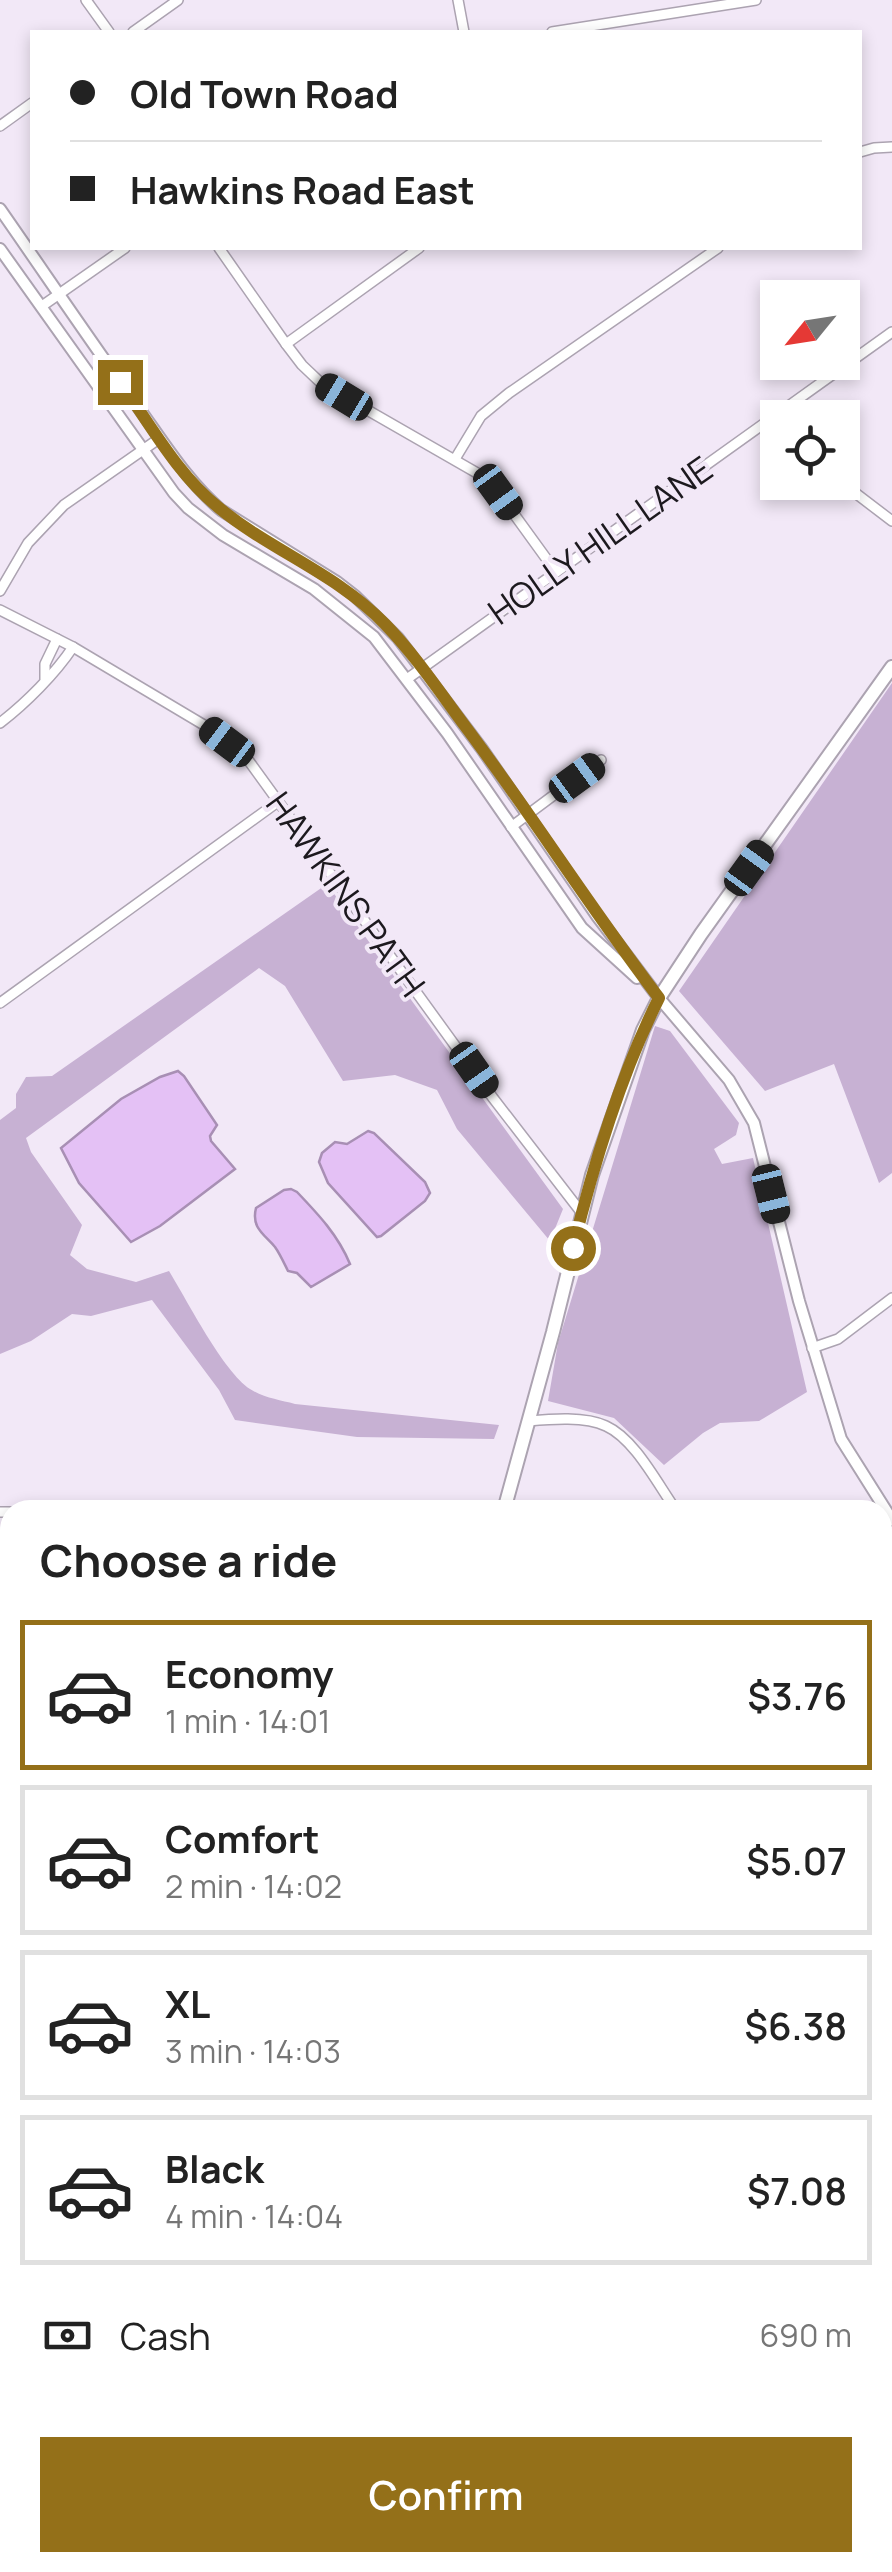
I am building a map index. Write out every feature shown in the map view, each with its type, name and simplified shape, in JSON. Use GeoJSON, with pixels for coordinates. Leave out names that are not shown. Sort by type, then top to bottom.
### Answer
{"type":"FeatureCollection","features":[{"type":"Feature","properties":{"kind":"main road"},"geometry":{"type":"LineString","coordinates":[[507,1500],[592,1175],[632,1058],[659,998],[892,667]]}},
{"type":"Feature","properties":{"kind":"street"},"geometry":{"type":"LineString","coordinates":[[86,0],[108,30]]}},
{"type":"Feature","properties":{"kind":"street"},"geometry":{"type":"LineString","coordinates":[[135,30],[178,0]]}},
{"type":"Feature","properties":{"kind":"street"},"geometry":{"type":"LineString","coordinates":[[458,0],[464,30]]}},
{"type":"Feature","properties":{"kind":"street"},"geometry":{"type":"LineString","coordinates":[[565,30],[756,0]]}},
{"type":"Feature","properties":{"kind":"street"},"geometry":{"type":"LineString","coordinates":[[0,126],[30,105]]}},
{"type":"Feature","properties":{"kind":"street"},"geometry":{"type":"LineString","coordinates":[[862,151],[892,147]]}},
{"type":"Feature","properties":{"kind":"street"},"geometry":{"type":"LineString","coordinates":[[0,209],[204,496],[355,596],[422,667],[597,916],[659,998],[729,1080],[754,1123],[812,1348],[840,1439],[879,1500]]}},
{"type":"Feature","properties":{"kind":"street"},"geometry":{"type":"LineString","coordinates":[[0,249],[188,508],[232,541],[314,589],[374,637],[582,928],[659,998]]}},
{"type":"Feature","properties":{"kind":"street"},"geometry":{"type":"LineString","coordinates":[[42,306],[122,250]]}},
{"type":"Feature","properties":{"kind":"street"},"geometry":{"type":"LineString","coordinates":[[221,250],[302,365],[322,384],[477,473],[498,492],[556,572]]}},
{"type":"Feature","properties":{"kind":"street"},"geometry":{"type":"LineString","coordinates":[[286,344],[417,250]]}},
{"type":"Feature","properties":{"kind":"street"},"geometry":{"type":"LineString","coordinates":[[455,459],[480,416],[715,250]]}},
{"type":"Feature","properties":{"kind":"street","name":"HOLLY HILL LANE"},"geometry":{"type":"LineString","coordinates":[[805,400],[892,332]]}},
{"type":"Feature","properties":{"kind":"street","name":"HOLLY HILL LANE"},"geometry":{"type":"LineString","coordinates":[[407,679],[760,432]]}},
{"type":"Feature","properties":{"kind":"street"},"geometry":{"type":"LineString","coordinates":[[0,591],[28,543],[64,504],[160,438]]}},
{"type":"Feature","properties":{"kind":"street"},"geometry":{"type":"LineString","coordinates":[[860,499],[892,521]]}},
{"type":"Feature","properties":{"kind":"street","name":"HAWKINS PATH"},"geometry":{"type":"LineString","coordinates":[[0,610],[73,647],[209,728],[246,757],[493,1098],[582,1212]]}},
{"type":"Feature","properties":{"kind":"street"},"geometry":{"type":"LineString","coordinates":[[45,679],[45,664],[57,638]]}},
{"type":"Feature","properties":{"kind":"street"},"geometry":{"type":"LineString","coordinates":[[0,724],[57,671],[73,647]]}},
{"type":"Feature","properties":{"kind":"street"},"geometry":{"type":"LineString","coordinates":[[512,828],[602,760]]}},
{"type":"Feature","properties":{"kind":"street"},"geometry":{"type":"LineString","coordinates":[[0,1003],[279,801]]}},
{"type":"Feature","properties":{"kind":"street"},"geometry":{"type":"LineString","coordinates":[[812,1348],[838,1338],[892,1298]]}},
{"type":"Feature","properties":{"kind":"street"},"geometry":{"type":"LineString","coordinates":[[528,1421],[582,1420],[605,1425],[634,1450],[669,1500]]}},
{"type":"Feature","properties":{"kind":"shaded area"},"geometry":{"type":"Polygon","coordinates":[[[892,683],[892,1173],[879,1183],[834,1064],[765,1091],[679,991],[892,683]]]}},
{"type":"Feature","properties":{"kind":"shaded area"},"geometry":{"type":"Polygon","coordinates":[[[327,884],[563,1209],[550,1241],[457,1129],[437,1090],[395,1075],[343,1081],[285,986],[259,968],[26,1138],[31,1152],[82,1225],[70,1255],[87,1269],[136,1282],[169,1271],[218,1352],[250,1389],[295,1404],[499,1425],[494,1439],[357,1437],[235,1420],[219,1390],[152,1300],[91,1316],[72,1314],[31,1341],[0,1354],[0,1120],[16,1108],[16,1094],[26,1077],[52,1076],[327,884]]]}},
{"type":"Feature","properties":{"kind":"shaded area"},"geometry":{"type":"Polygon","coordinates":[[[655,1026],[670,1031],[739,1123],[736,1135],[714,1149],[722,1164],[753,1158],[807,1392],[759,1421],[720,1423],[664,1465],[614,1418],[548,1401],[558,1343],[655,1026]]]}},
{"type":"Feature","properties":{"kind":"shaded area"},"geometry":{"type":"Polygon","coordinates":[[[178,1071],[217,1125],[211,1141],[235,1169],[160,1226],[131,1242],[79,1183],[61,1148],[121,1099],[178,1071]]]}},
{"type":"Feature","properties":{"kind":"shaded area"},"geometry":{"type":"Polygon","coordinates":[[[368,1131],[425,1182],[430,1193],[377,1237],[328,1183],[319,1162],[322,1153],[335,1142],[347,1144],[368,1131]]]}},
{"type":"Feature","properties":{"kind":"shaded area"},"geometry":{"type":"Polygon","coordinates":[[[291,1189],[327,1225],[350,1264],[311,1287],[297,1273],[288,1271],[255,1221],[256,1208],[291,1189]]]}},
{"type":"Feature","properties":{"kind":"route"},"geometry":{"type":"LineString","coordinates":[[120,382],[204,496],[355,596],[414,656],[659,998],[632,1058],[602,1144],[573,1248]]}}]}
